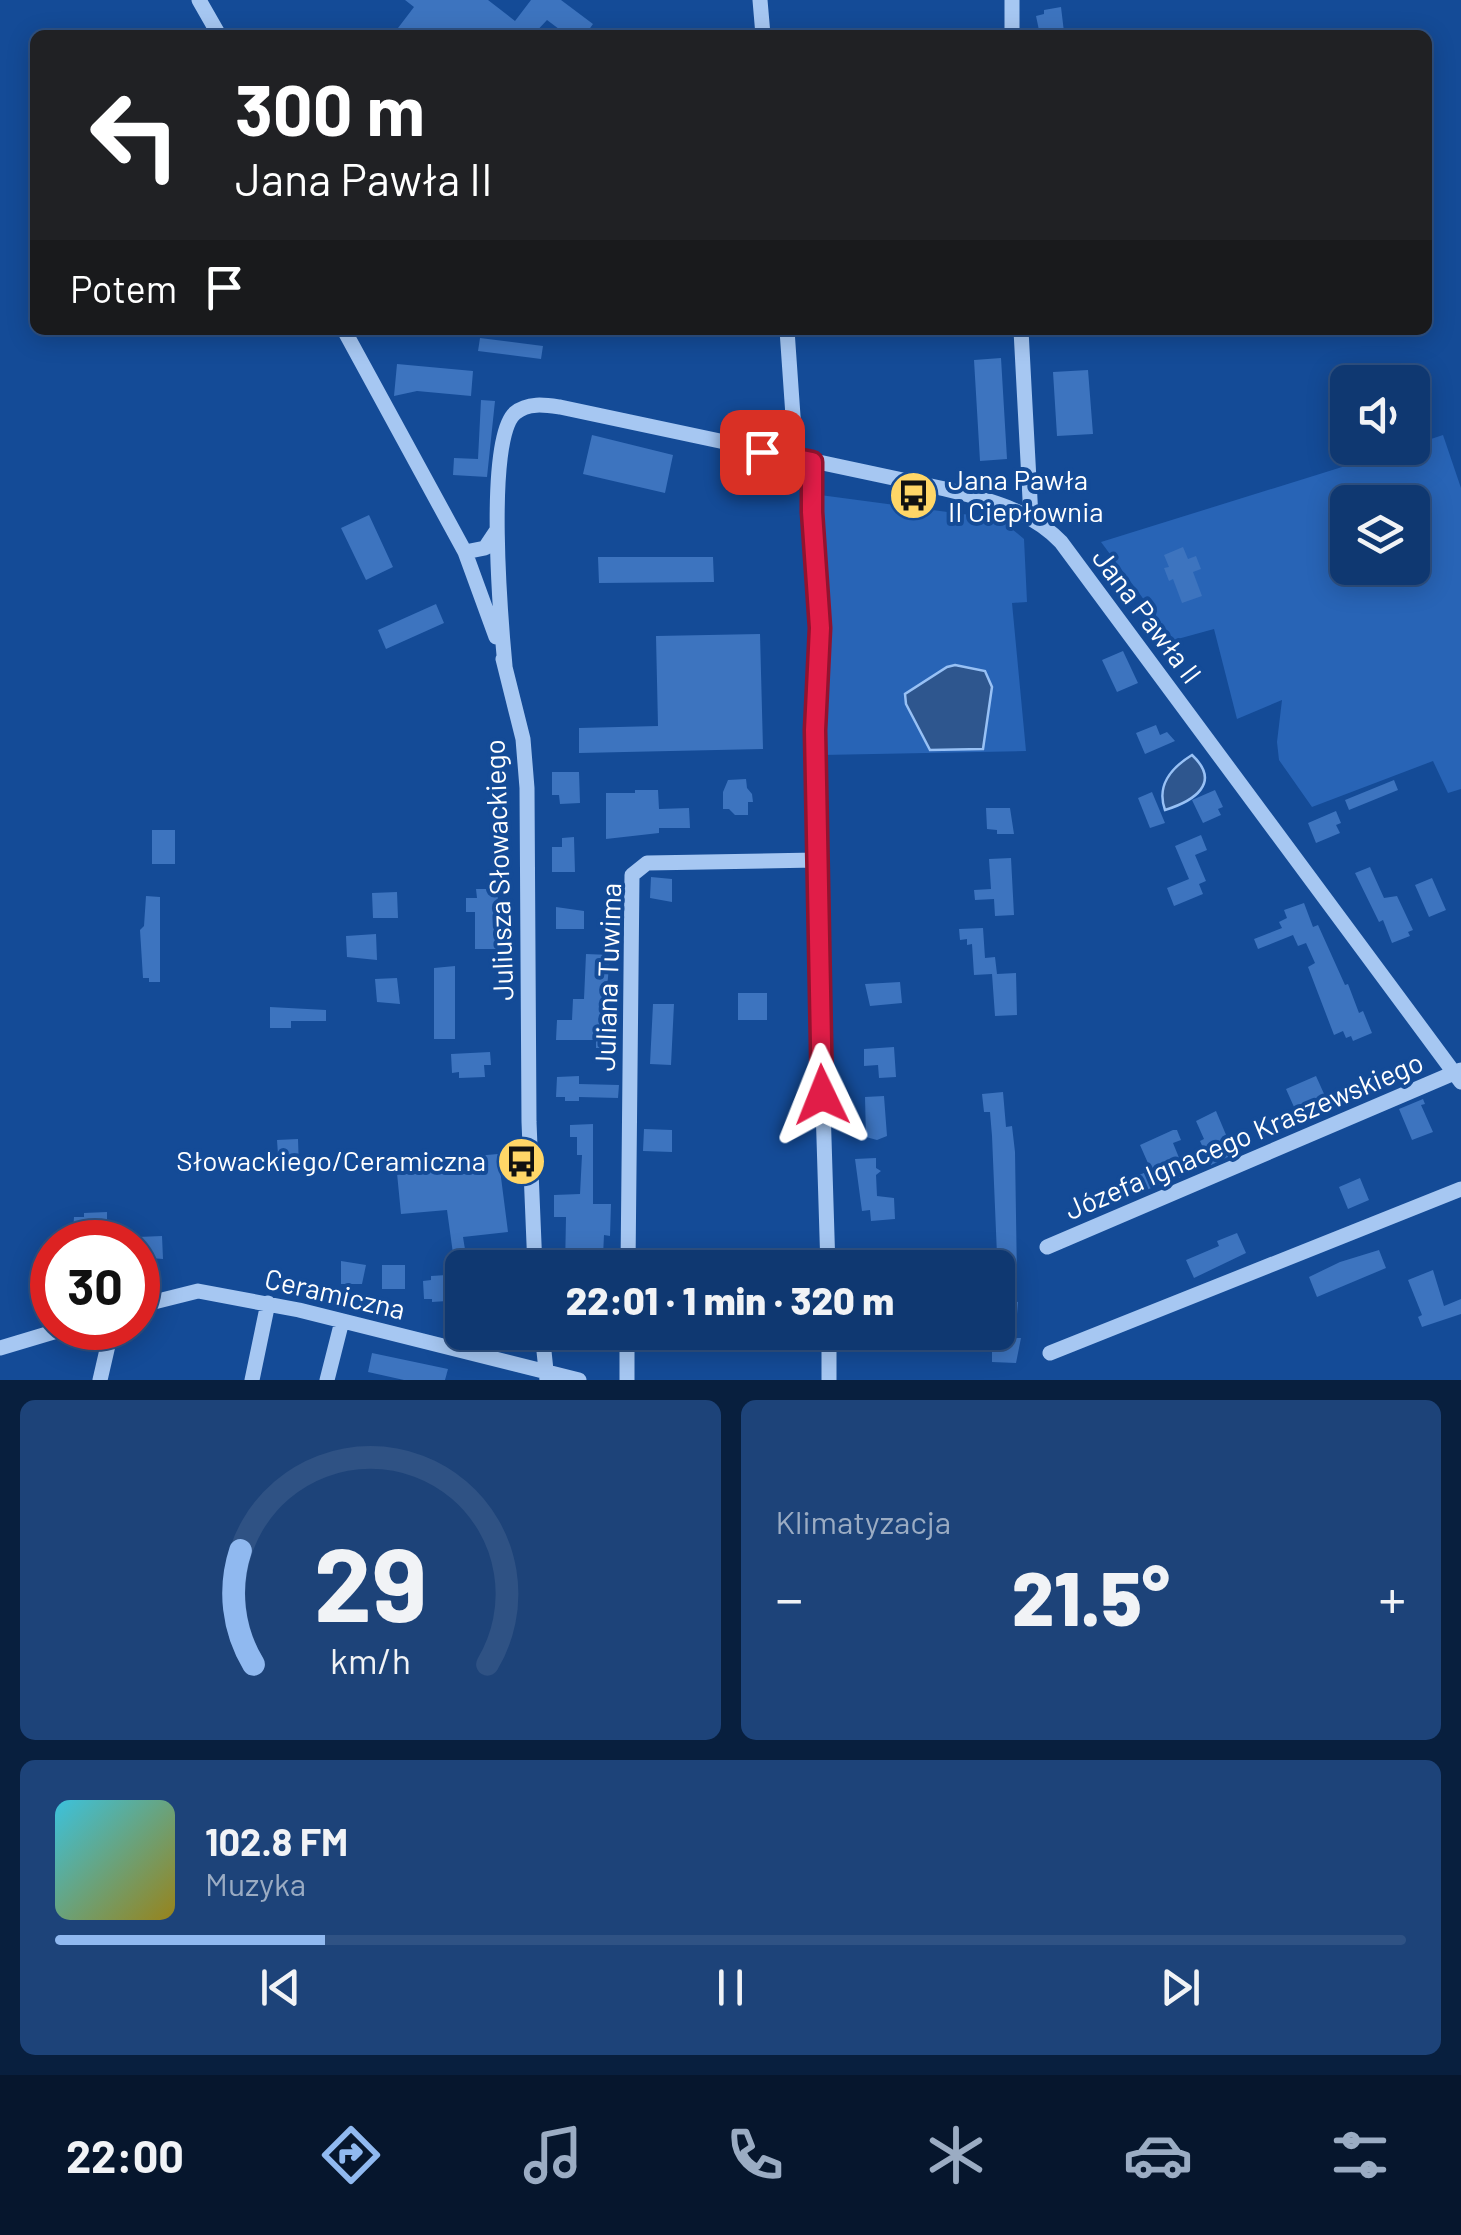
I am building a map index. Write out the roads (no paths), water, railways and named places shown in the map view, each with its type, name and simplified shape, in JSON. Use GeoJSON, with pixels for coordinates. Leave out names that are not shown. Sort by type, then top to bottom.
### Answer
{"type":"FeatureCollection","features":[{"type":"Feature","properties":{"kind":"street"},"geometry":{"type":"LineString","coordinates":[[198,0],[216,30]]}},
{"type":"Feature","properties":{"kind":"street"},"geometry":{"type":"LineString","coordinates":[[760,0],[763,30]]}},
{"type":"Feature","properties":{"kind":"street"},"geometry":{"type":"LineString","coordinates":[[1012,0],[1012,30]]}},
{"type":"Feature","properties":{"kind":"street","name":"Juliusza Słowackiego"},"geometry":{"type":"LineString","coordinates":[[347,335],[465,552],[505,666],[523,739],[534,1250]]}},
{"type":"Feature","properties":{"kind":"street"},"geometry":{"type":"LineString","coordinates":[[789,335],[812,512],[820,628],[815,730],[816,860],[827,1250]]}},
{"type":"Feature","properties":{"kind":"street"},"geometry":{"type":"LineString","coordinates":[[1022,335],[1031,518]]}},
{"type":"Feature","properties":{"kind":"street","name":"Jana Pawła II"},"geometry":{"type":"LineString","coordinates":[[505,666],[497,530],[507,426],[516,413],[535,405],[979,498],[1031,518],[1061,542],[1459,1075]]}},
{"type":"Feature","properties":{"kind":"street"},"geometry":{"type":"LineString","coordinates":[[465,552],[485,548],[497,530]]}},
{"type":"Feature","properties":{"kind":"street","name":"Juliana Tuwima"},"geometry":{"type":"LineString","coordinates":[[628,1250],[632,875],[647,863],[816,860]]}},
{"type":"Feature","properties":{"kind":"street","name":"Józefa Ignacego Kraszewskiego"},"geometry":{"type":"LineString","coordinates":[[1047,1248],[1459,1075]]}},
{"type":"Feature","properties":{"kind":"street"},"geometry":{"type":"LineString","coordinates":[[1050,1354],[1461,1189]]}},
{"type":"Feature","properties":{"kind":"street","name":"Ceramiczna"},"geometry":{"type":"LineString","coordinates":[[160,1300],[198,1291],[268,1303],[546,1376],[580,1380]]}},
{"type":"Feature","properties":{"kind":"street"},"geometry":{"type":"LineString","coordinates":[[252,1380],[268,1303]]}},
{"type":"Feature","properties":{"kind":"street"},"geometry":{"type":"LineString","coordinates":[[327,1380],[342,1321]]}},
{"type":"Feature","properties":{"kind":"street"},"geometry":{"type":"LineString","coordinates":[[0,1348],[30,1339]]}},
{"type":"Feature","properties":{"kind":"street"},"geometry":{"type":"LineString","coordinates":[[100,1380],[107,1350]]}},
{"type":"Feature","properties":{"kind":"street"},"geometry":{"type":"LineString","coordinates":[[544,1350],[546,1376]]}},
{"type":"Feature","properties":{"kind":"street"},"geometry":{"type":"LineString","coordinates":[[626,1380],[627,1350]]}},
{"type":"Feature","properties":{"kind":"street"},"geometry":{"type":"LineString","coordinates":[[829,1350],[829,1380]]}},
{"type":"Feature","properties":{"kind":"place","name":"Jana Pawła II Ciepłownia"},"geometry":{"type":"Point","coordinates":[913,496]}},
{"type":"Feature","properties":{"kind":"place","name":"Słowackiego/Ceramiczna"},"geometry":{"type":"Point","coordinates":[521,1161]}}]}
